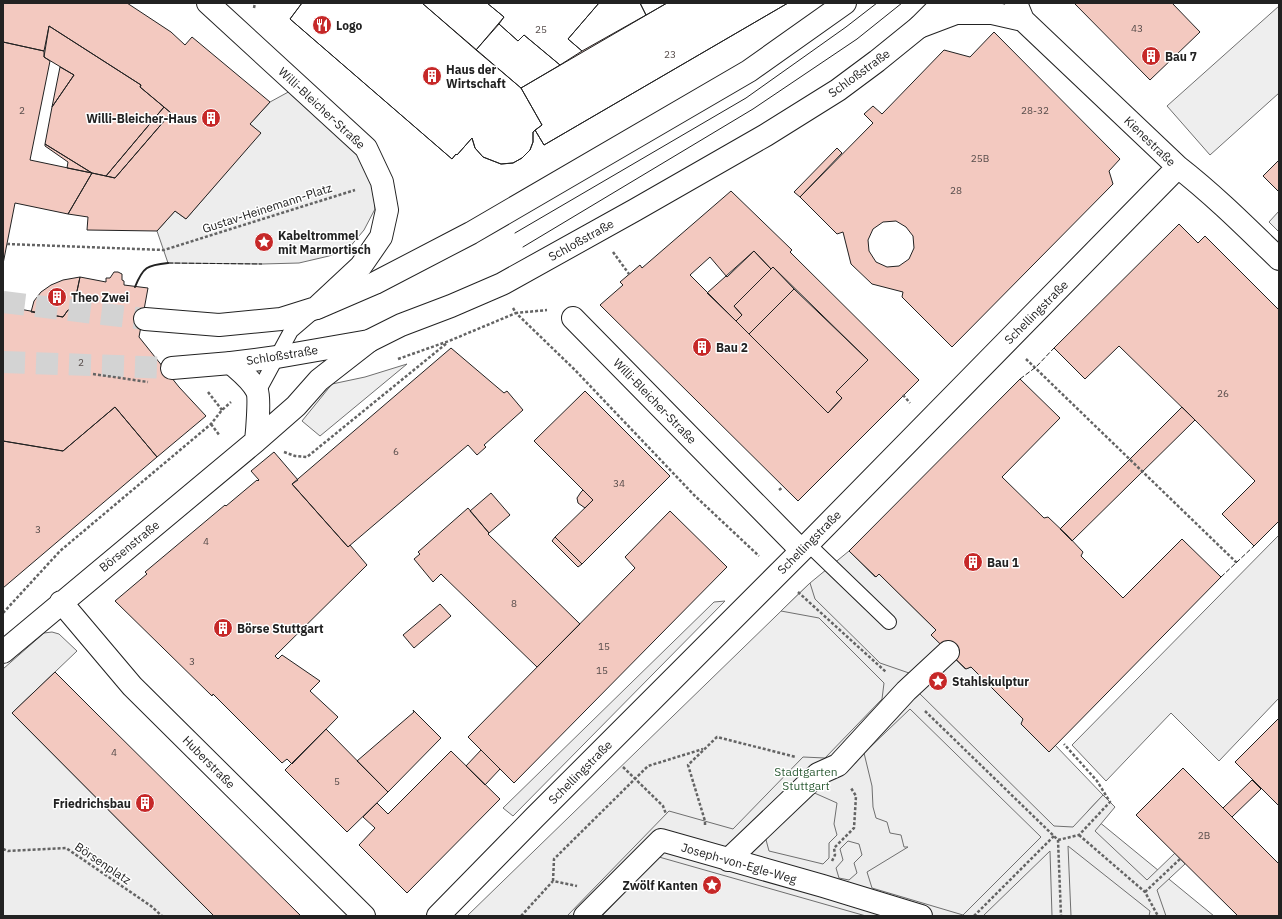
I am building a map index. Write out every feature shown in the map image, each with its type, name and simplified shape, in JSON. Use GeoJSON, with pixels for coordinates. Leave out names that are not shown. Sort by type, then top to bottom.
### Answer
{"type":"FeatureCollection","features":[{"type":"Feature","properties":{"kind":"street","name":"Willi-Bleicher-Straße"},"geometry":{"type":"LineString","coordinates":[[208,3],[366,148],[382,182],[388,210],[381,237],[361,266],[316,308]]}},
{"type":"Feature","properties":{"kind":"street"},"geometry":{"type":"LineString","coordinates":[[145,319],[219,325],[281,319],[316,308],[375,283],[471,234],[749,70],[845,3]]}},
{"type":"Feature","properties":{"kind":"street","name":"Schloßstraße"},"geometry":{"type":"LineString","coordinates":[[172,368],[277,357],[369,341],[401,325],[451,306],[502,284],[766,135],[838,90],[919,27],[943,3]]}},
{"type":"Feature","properties":{"kind":"street","name":"Kienestraße"},"geometry":{"type":"LineString","coordinates":[[919,27],[956,13],[1020,11],[1178,167],[1222,204],[1279,259]]}},
{"type":"Feature","properties":{"kind":"street","name":"Schellingstraße"},"geometry":{"type":"LineString","coordinates":[[438,916],[779,573],[1178,167]]}},
{"type":"Feature","properties":{"kind":"street","name":"Willi-Bleicher-Straße"},"geometry":{"type":"LineString","coordinates":[[573,318],[804,547]]}},
{"type":"Feature","properties":{"kind":"street","name":"Börsenstraße"},"geometry":{"type":"LineString","coordinates":[[3,652],[61,602],[256,441],[296,406],[319,380],[369,341]]}},
{"type":"Feature","properties":{"kind":"street"},"geometry":{"type":"LineString","coordinates":[[231,363],[245,376],[258,392],[256,441]]}},
{"type":"Feature","properties":{"kind":"street","name":"Huberstraße"},"geometry":{"type":"LineString","coordinates":[[61,602],[132,686],[364,916]]}},
{"type":"Feature","properties":{"kind":"street"},"geometry":{"type":"LineString","coordinates":[[728,860],[818,774],[838,765],[906,692],[948,652]]}},
{"type":"Feature","properties":{"kind":"street"},"geometry":{"type":"LineString","coordinates":[[585,916],[661,840]]}},
{"type":"Feature","properties":{"kind":"street","name":"Joseph-von-Egle-Weg"},"geometry":{"type":"LineString","coordinates":[[661,840],[823,886],[921,916]]}},
{"type":"Feature","properties":{"kind":"lane"},"geometry":{"type":"LineString","coordinates":[[258,392],[291,331],[316,308]]}},
{"type":"Feature","properties":{"kind":"lane"},"geometry":{"type":"LineString","coordinates":[[804,547],[890,622]]}},
{"type":"Feature","properties":{"kind":"path","name":"Gustav-Heinemann-Platz"},"geometry":{"type":"LineString","coordinates":[[7,244],[164,250],[357,189]]}},
{"type":"Feature","properties":{"kind":"path"},"geometry":{"type":"LineString","coordinates":[[620,262],[629,274]]}},
{"type":"Feature","properties":{"kind":"path"},"geometry":{"type":"LineString","coordinates":[[502,284],[516,313],[574,370],[694,495],[749,548],[779,573],[906,692],[1058,840],[1061,916]]}},
{"type":"Feature","properties":{"kind":"path"},"geometry":{"type":"LineString","coordinates":[[516,313],[541,310],[562,310],[573,318]]}},
{"type":"Feature","properties":{"kind":"path"},"geometry":{"type":"LineString","coordinates":[[256,441],[295,456],[307,457],[449,341]]}},
{"type":"Feature","properties":{"kind":"path"},"geometry":{"type":"LineString","coordinates":[[1036,367],[1237,563]]}},
{"type":"Feature","properties":{"kind":"path"},"geometry":{"type":"LineString","coordinates":[[93,374],[156,383]]}},
{"type":"Feature","properties":{"kind":"path"},"geometry":{"type":"LineString","coordinates":[[3,613],[60,551],[211,424],[222,410],[233,400],[258,392]]}},
{"type":"Feature","properties":{"kind":"path"},"geometry":{"type":"LineString","coordinates":[[705,853],[705,821],[688,765],[717,736],[795,756],[818,774]]}},
{"type":"Feature","properties":{"kind":"path"},"geometry":{"type":"LineString","coordinates":[[1058,840],[1079,835],[1110,802],[1097,781],[1064,744]]}},
{"type":"Feature","properties":{"kind":"path"},"geometry":{"type":"LineString","coordinates":[[604,748],[663,806],[666,814],[661,840]]}},
{"type":"Feature","properties":{"kind":"path"},"geometry":{"type":"LineString","coordinates":[[520,916],[553,881],[554,859],[648,766],[704,749]]}},
{"type":"Feature","properties":{"kind":"path"},"geometry":{"type":"LineString","coordinates":[[830,866],[835,855],[834,848],[854,828],[856,796],[847,783]]}},
{"type":"Feature","properties":{"kind":"path"},"geometry":{"type":"LineString","coordinates":[[1079,835],[1145,892],[1158,916]]}},
{"type":"Feature","properties":{"kind":"path"},"geometry":{"type":"LineString","coordinates":[[974,916],[1054,836]]}},
{"type":"Feature","properties":{"kind":"path","name":"Börsenplatz"},"geometry":{"type":"LineString","coordinates":[[3,849],[8,851],[66,848],[151,906],[162,916]]}},
{"type":"Feature","properties":{"kind":"path"},"geometry":{"type":"LineString","coordinates":[[1145,892],[1180,859]]}},
{"type":"Feature","properties":{"kind":"path"},"geometry":{"type":"LineString","coordinates":[[553,881],[592,889],[607,894]]}},
{"type":"Feature","properties":{"kind":"green space"},"geometry":{"type":"Polygon","coordinates":[[[1279,6],[1279,93],[1210,155],[1167,106],[1279,6]]]}},
{"type":"Feature","properties":{"kind":"green space"},"geometry":{"type":"Polygon","coordinates":[[[407,364],[320,436],[302,421],[332,384],[365,377],[407,364]]]}},
{"type":"Feature","properties":{"kind":"green space","name":"Stadtgarten Stuttgart"},"geometry":{"type":"Polygon","coordinates":[[[849,551],[875,577],[879,574],[936,630],[953,657],[965,669],[971,667],[1023,719],[1049,752],[1055,745],[1103,795],[1087,812],[1214,916],[467,916],[810,583],[849,551]]]}},
{"type":"Feature","properties":{"kind":"shaded area"},"geometry":{"type":"Polygon","coordinates":[[[292,90],[358,153],[374,183],[375,209],[364,230],[349,248],[329,256],[299,263],[168,263],[157,231],[175,211],[186,219],[260,133],[250,124],[270,102],[292,90]]]}},
{"type":"Feature","properties":{"kind":"shaded area"},"geometry":{"type":"Polygon","coordinates":[[[1279,211],[1279,232],[1269,222],[1279,211]]]}},
{"type":"Feature","properties":{"kind":"shaded area"},"geometry":{"type":"Polygon","coordinates":[[[1279,535],[1279,698],[1219,761],[1171,713],[1106,781],[1072,745],[1279,535]]]}},
{"type":"Feature","properties":{"kind":"shaded area"},"geometry":{"type":"Polygon","coordinates":[[[810,583],[815,599],[880,663],[909,673],[941,644],[917,691],[1054,826],[1073,827],[1103,795],[1115,807],[1095,831],[1147,880],[1175,853],[1185,864],[1157,890],[1166,916],[1149,916],[1150,911],[1068,846],[1071,916],[1052,916],[1050,851],[983,916],[866,916],[659,857],[602,916],[567,916],[669,811],[733,829],[803,757],[825,758],[882,699],[884,683],[819,618],[781,611],[810,583]],[[910,709],[864,753],[872,786],[873,807],[876,818],[887,822],[890,833],[901,835],[904,847],[908,847],[867,872],[872,888],[963,915],[1041,837],[910,709]],[[810,791],[765,836],[769,851],[823,864],[829,858],[829,843],[837,835],[834,824],[837,803],[810,791]],[[848,841],[840,849],[843,860],[836,868],[839,878],[849,880],[857,873],[854,863],[862,855],[859,844],[848,841]]]}},
{"type":"Feature","properties":{"kind":"shaded area"},"geometry":{"type":"Polygon","coordinates":[[[725,601],[513,816],[503,808],[714,602],[725,601]]]}},
{"type":"Feature","properties":{"kind":"shaded area"},"geometry":{"type":"Polygon","coordinates":[[[52,632],[59,634],[77,651],[12,713],[214,916],[3,916],[3,669],[44,633],[52,632]]]}},
{"type":"Feature","properties":{"kind":"building","name":"Willi-Bleicher-Haus"},"geometry":{"type":"Polygon","coordinates":[[[3,3],[127,3],[171,32],[185,45],[192,37],[270,102],[250,124],[261,133],[186,219],[175,211],[157,231],[87,230],[88,217],[68,214],[92,173],[115,178],[171,113],[140,87],[141,85],[49,26],[44,51],[3,42],[3,3]]]}},
{"type":"Feature","properties":{"kind":"building","name":"Haus der Wirtschaft"},"geometry":{"type":"Polygon","coordinates":[[[302,3],[599,3],[568,39],[582,51],[646,15],[640,3],[788,3],[544,145],[535,130],[533,132],[533,142],[530,150],[522,158],[513,163],[501,164],[483,157],[475,148],[472,138],[452,159],[290,19],[302,3]],[[499,24],[476,50],[521,88],[560,65],[524,35],[518,41],[499,24]]]}},
{"type":"Feature","properties":{"kind":"building"},"geometry":{"type":"Polygon","coordinates":[[[302,3],[422,3],[521,88],[542,125],[533,132],[533,142],[530,150],[522,158],[513,163],[501,164],[483,157],[475,148],[472,138],[452,159],[290,19],[302,3]]]}},
{"type":"Feature","properties":{"kind":"building"},"geometry":{"type":"Polygon","coordinates":[[[422,3],[487,3],[504,17],[476,50],[422,3]]]}},
{"type":"Feature","properties":{"kind":"building"},"geometry":{"type":"Polygon","coordinates":[[[487,3],[599,3],[568,39],[582,51],[560,65],[524,35],[518,41],[499,24],[504,17],[487,3]]]}},
{"type":"Feature","properties":{"kind":"building"},"geometry":{"type":"Polygon","coordinates":[[[640,3],[667,3],[646,15],[640,3]]]}},
{"type":"Feature","properties":{"kind":"building"},"geometry":{"type":"Polygon","coordinates":[[[667,3],[788,3],[544,145],[535,130],[542,125],[521,88],[667,3]]]}},
{"type":"Feature","properties":{"kind":"building","name":"Bau 7"},"geometry":{"type":"Polygon","coordinates":[[[1074,3],[1172,3],[1200,32],[1150,80],[1074,3]]]}},
{"type":"Feature","properties":{"kind":"building"},"geometry":{"type":"Polygon","coordinates":[[[49,26],[141,85],[140,87],[164,107],[106,176],[92,173],[45,144],[52,107],[74,75],[44,57],[49,26]]]}},
{"type":"Feature","properties":{"kind":"building"},"geometry":{"type":"Polygon","coordinates":[[[994,32],[1120,159],[1109,171],[1113,184],[952,347],[902,297],[903,292],[872,284],[851,264],[843,232],[837,234],[800,197],[873,123],[864,114],[873,106],[882,114],[944,50],[970,57],[994,32]],[[896,221],[883,222],[873,229],[868,240],[869,251],[876,262],[887,267],[899,266],[909,259],[914,248],[913,236],[906,227],[896,221]]]}},
{"type":"Feature","properties":{"kind":"building"},"geometry":{"type":"Polygon","coordinates":[[[3,42],[44,51],[44,57],[50,61],[30,160],[92,173],[68,214],[15,203],[3,264],[3,42]]]}},
{"type":"Feature","properties":{"kind":"building"},"geometry":{"type":"Polygon","coordinates":[[[60,67],[74,75],[52,107],[60,67]]]}},
{"type":"Feature","properties":{"kind":"building"},"geometry":{"type":"Polygon","coordinates":[[[164,107],[171,113],[115,178],[106,176],[164,107]]]}},
{"type":"Feature","properties":{"kind":"building"},"geometry":{"type":"Polygon","coordinates":[[[45,144],[92,173],[67,168],[68,162],[45,146],[45,144]]]}},
{"type":"Feature","properties":{"kind":"building"},"geometry":{"type":"Polygon","coordinates":[[[837,148],[842,153],[800,197],[794,192],[837,148]]]}},
{"type":"Feature","properties":{"kind":"building"},"geometry":{"type":"Polygon","coordinates":[[[1279,160],[1279,192],[1263,176],[1279,160]]]}},
{"type":"Feature","properties":{"kind":"building","name":"Bau 2"},"geometry":{"type":"Polygon","coordinates":[[[731,191],[792,250],[790,252],[919,380],[798,501],[600,305],[623,285],[620,282],[640,265],[642,268],[731,191]],[[754,251],[727,277],[710,257],[690,275],[828,413],[842,398],[836,392],[868,360],[773,267],[771,269],[754,251]]]}},
{"type":"Feature","properties":{"kind":"building"},"geometry":{"type":"Polygon","coordinates":[[[1179,224],[1198,243],[1205,236],[1279,310],[1279,521],[1254,546],[1222,514],[1255,481],[1195,420],[1119,346],[1085,379],[1054,348],[1179,224]]]}},
{"type":"Feature","properties":{"kind":"building"},"geometry":{"type":"Polygon","coordinates":[[[754,251],[771,269],[734,306],[742,315],[736,321],[707,293],[754,251]]]}},
{"type":"Feature","properties":{"kind":"building"},"geometry":{"type":"Polygon","coordinates":[[[773,267],[794,289],[749,334],[736,321],[742,315],[734,306],[773,267]]]}},
{"type":"Feature","properties":{"kind":"building"},"geometry":{"type":"Polygon","coordinates":[[[114,272],[122,274],[124,285],[148,288],[139,337],[179,387],[206,416],[157,457],[115,407],[63,451],[3,441],[3,306],[63,317],[68,310],[73,310],[80,277],[106,282],[106,278],[110,278],[114,272]]]}},
{"type":"Feature","properties":{"kind":"building","name":"Theo Zwei"},"geometry":{"type":"Polygon","coordinates":[[[80,277],[73,310],[68,310],[63,317],[31,312],[34,301],[41,292],[51,285],[63,280],[80,277]]]}},
{"type":"Feature","properties":{"kind":"building"},"geometry":{"type":"Polygon","coordinates":[[[794,289],[868,360],[836,392],[842,398],[828,413],[749,334],[794,289]]]}},
{"type":"Feature","properties":{"kind":"building"},"geometry":{"type":"Polygon","coordinates":[[[451,348],[504,393],[507,391],[523,410],[484,445],[486,447],[477,455],[468,445],[348,547],[292,484],[451,348]]]}},
{"type":"Feature","properties":{"kind":"building","name":"Bau 1"},"geometry":{"type":"Polygon","coordinates":[[[1020,379],[1060,418],[1002,477],[1044,518],[1048,517],[1067,535],[1083,552],[1081,556],[1123,598],[1182,539],[1221,577],[1049,752],[1021,724],[1023,719],[971,667],[966,669],[931,635],[936,630],[879,574],[876,577],[849,551],[1020,379]]]}},
{"type":"Feature","properties":{"kind":"building"},"geometry":{"type":"Polygon","coordinates":[[[585,391],[670,476],[582,564],[555,537],[593,500],[534,441],[585,391]]]}},
{"type":"Feature","properties":{"kind":"building"},"geometry":{"type":"Polygon","coordinates":[[[115,407],[157,457],[3,588],[3,441],[63,451],[115,407]]]}},
{"type":"Feature","properties":{"kind":"building"},"geometry":{"type":"Polygon","coordinates":[[[1182,407],[1195,420],[1072,541],[1060,529],[1182,407]]]}},
{"type":"Feature","properties":{"kind":"building","name":"Börse Stuttgart"},"geometry":{"type":"Polygon","coordinates":[[[274,452],[298,480],[292,484],[348,547],[350,545],[367,565],[275,656],[278,659],[282,655],[320,681],[310,691],[338,717],[292,764],[287,759],[282,763],[213,694],[212,696],[115,601],[147,574],[145,572],[225,505],[226,506],[257,480],[258,481],[259,480],[251,471],[274,452]]]}},
{"type":"Feature","properties":{"kind":"building"},"geometry":{"type":"Polygon","coordinates":[[[583,490],[593,500],[585,508],[578,503],[577,498],[583,490]]]}},
{"type":"Feature","properties":{"kind":"building"},"geometry":{"type":"Polygon","coordinates":[[[491,493],[510,515],[489,533],[470,511],[491,493]]]}},
{"type":"Feature","properties":{"kind":"building"},"geometry":{"type":"Polygon","coordinates":[[[468,508],[489,533],[488,534],[580,624],[537,667],[441,574],[433,582],[414,559],[420,554],[418,552],[468,508]]]}},
{"type":"Feature","properties":{"kind":"building"},"geometry":{"type":"Polygon","coordinates":[[[670,511],[727,567],[514,783],[468,737],[635,568],[625,557],[670,511]]]}},
{"type":"Feature","properties":{"kind":"building"},"geometry":{"type":"Polygon","coordinates":[[[555,537],[582,564],[578,567],[552,541],[555,537]]]}},
{"type":"Feature","properties":{"kind":"building"},"geometry":{"type":"Polygon","coordinates":[[[440,604],[451,616],[414,648],[403,635],[440,604]]]}},
{"type":"Feature","properties":{"kind":"building","name":"Friedrichsbau"},"geometry":{"type":"Polygon","coordinates":[[[55,672],[301,916],[214,916],[12,713],[55,672]]]}},
{"type":"Feature","properties":{"kind":"building"},"geometry":{"type":"Polygon","coordinates":[[[413,710],[441,738],[388,792],[357,761],[414,712],[413,710]]]}},
{"type":"Feature","properties":{"kind":"building"},"geometry":{"type":"Polygon","coordinates":[[[1279,718],[1279,806],[1235,762],[1279,718]]]}},
{"type":"Feature","properties":{"kind":"building"},"geometry":{"type":"Polygon","coordinates":[[[326,729],[388,792],[347,832],[285,770],[326,729]]]}},
{"type":"Feature","properties":{"kind":"building"},"geometry":{"type":"Polygon","coordinates":[[[481,750],[500,769],[485,785],[466,766],[481,750]]]}},
{"type":"Feature","properties":{"kind":"building"},"geometry":{"type":"Polygon","coordinates":[[[451,751],[500,799],[407,893],[359,845],[375,828],[363,817],[377,803],[388,814],[451,751]]]}},
{"type":"Feature","properties":{"kind":"building"},"geometry":{"type":"Polygon","coordinates":[[[1183,768],[1279,864],[1279,916],[1238,916],[1136,815],[1183,768]]]}},
{"type":"Feature","properties":{"kind":"building"},"geometry":{"type":"Polygon","coordinates":[[[1252,780],[1261,789],[1232,817],[1223,808],[1252,780]]]}},
{"type":"Feature","properties":{"kind":"tunnel"},"geometry":{"type":"LineString","coordinates":[[3,302],[145,319]]}},
{"type":"Feature","properties":{"kind":"tunnel"},"geometry":{"type":"LineString","coordinates":[[3,362],[172,368]]}},
{"type":"Feature","properties":{"kind":"tram line"},"geometry":{"type":"LineString","coordinates":[[515,233],[746,98],[846,27],[877,3]]}},
{"type":"Feature","properties":{"kind":"tram line"},"geometry":{"type":"LineString","coordinates":[[523,247],[753,109],[857,39],[902,3]]}},
{"type":"Feature","properties":{"kind":"fence"},"geometry":{"type":"LineString","coordinates":[[168,263],[262,264]]}},
{"type":"Feature","properties":{"kind":"fence"},"geometry":{"type":"LineString","coordinates":[[1020,379],[1036,367],[1054,348]]}},
{"type":"Feature","properties":{"kind":"fence"},"geometry":{"type":"LineString","coordinates":[[1221,577],[1254,546]]}},
{"type":"Feature","properties":{"kind":"wall"},"geometry":{"type":"LineString","coordinates":[[135,287],[143,271],[147,268],[150,266],[168,263]]}},
{"type":"Feature","properties":{"kind":"place","name":"Logo"},"geometry":{"type":"Point","coordinates":[322,25]}},
{"type":"Feature","properties":{"kind":"place","name":"Bau 7"},"geometry":{"type":"Point","coordinates":[1151,56]}},
{"type":"Feature","properties":{"kind":"place","name":"Haus der Wirtschaft"},"geometry":{"type":"Point","coordinates":[432,76]}},
{"type":"Feature","properties":{"kind":"place","name":"Willi-Bleicher-Haus"},"geometry":{"type":"Point","coordinates":[211,118]}},
{"type":"Feature","properties":{"kind":"place","name":"Kabeltrommel mit Marmortisch"},"geometry":{"type":"Point","coordinates":[264,242]}},
{"type":"Feature","properties":{"kind":"place","name":"Theo Zwei"},"geometry":{"type":"Point","coordinates":[57,297]}},
{"type":"Feature","properties":{"kind":"place","name":"Bau 2"},"geometry":{"type":"Point","coordinates":[702,347]}},
{"type":"Feature","properties":{"kind":"place","name":"Bau 1"},"geometry":{"type":"Point","coordinates":[973,562]}},
{"type":"Feature","properties":{"kind":"place","name":"Börse Stuttgart"},"geometry":{"type":"Point","coordinates":[223,628]}},
{"type":"Feature","properties":{"kind":"place","name":"Stahlskulptur"},"geometry":{"type":"Point","coordinates":[938,681]}},
{"type":"Feature","properties":{"kind":"place","name":"Friedrichsbau"},"geometry":{"type":"Point","coordinates":[145,803]}},
{"type":"Feature","properties":{"kind":"place","name":"Zwölf Kanten"},"geometry":{"type":"Point","coordinates":[712,885]}}]}
